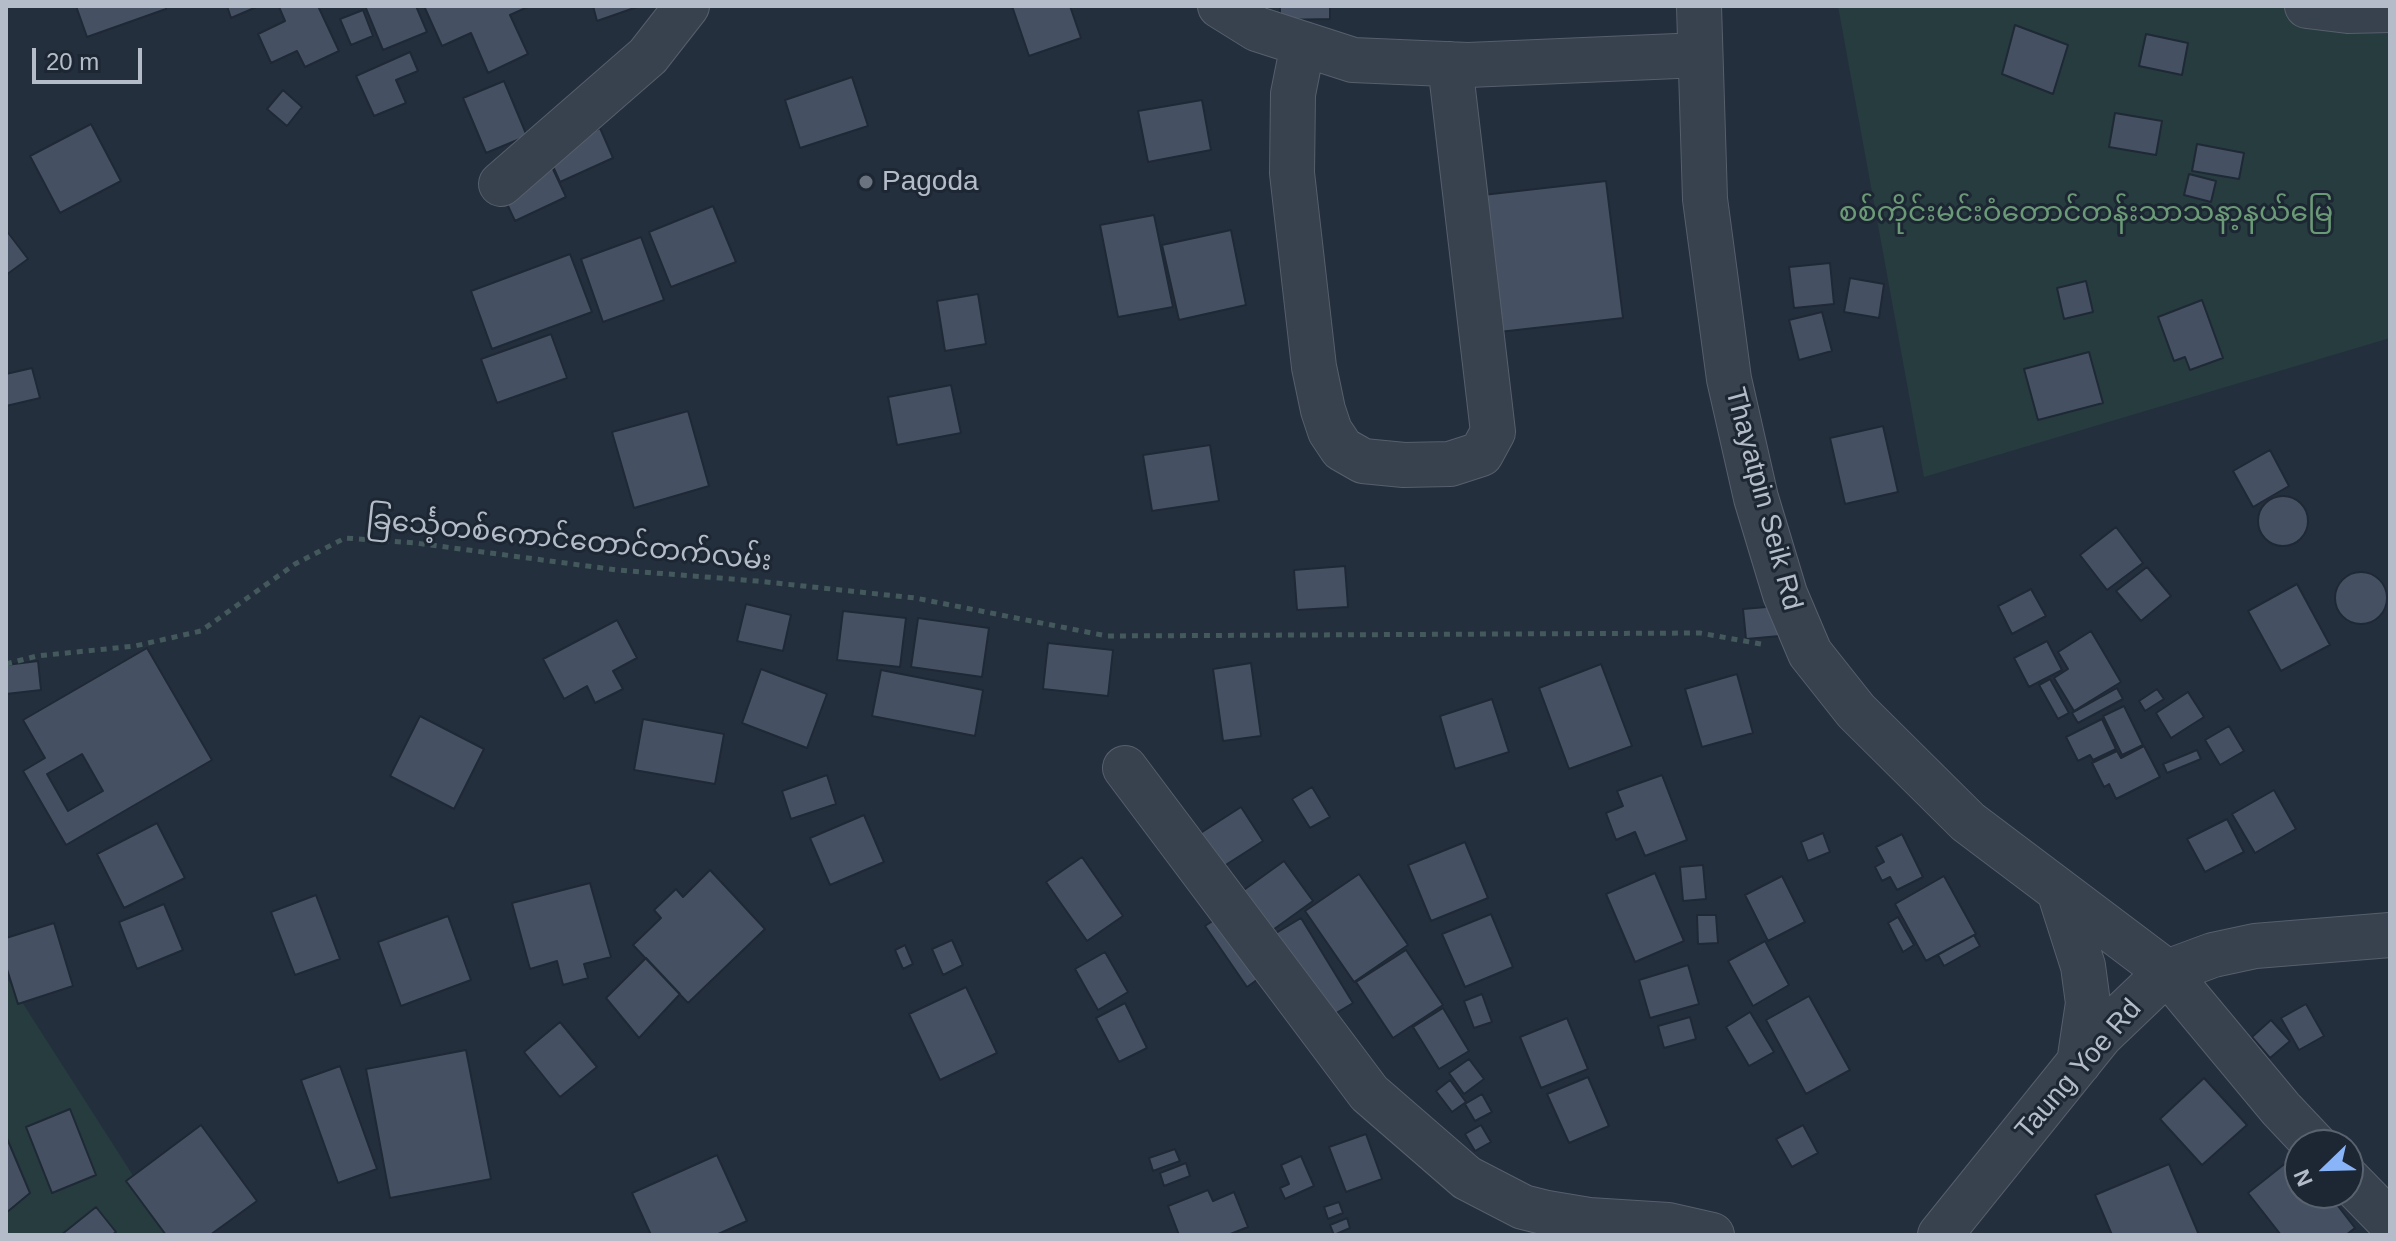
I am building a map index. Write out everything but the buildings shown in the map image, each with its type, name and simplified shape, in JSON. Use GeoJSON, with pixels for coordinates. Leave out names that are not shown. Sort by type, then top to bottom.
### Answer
{"type":"FeatureCollection","features":[{"type":"Feature","properties":{"kind":"street"},"geometry":{"type":"LineString","coordinates":[[501,184],[648,56],[687,6]]}},
{"type":"Feature","properties":{"kind":"street"},"geometry":{"type":"LineString","coordinates":[[1220,6],[1257,29],[1353,60],[1450,64],[1700,55]]}},
{"type":"Feature","properties":{"kind":"street","name":"Thayatpin Seik Rd"},"geometry":{"type":"LineString","coordinates":[[1699,6],[1705,199],[1729,379],[1760,511],[1785,594],[1810,653],[1856,711],[1968,822],[2167,972],[2300,1129]]}},
{"type":"Feature","properties":{"kind":"street"},"geometry":{"type":"LineString","coordinates":[[2307,6],[2348,11],[2390,10]]}},
{"type":"Feature","properties":{"kind":"street"},"geometry":{"type":"LineString","coordinates":[[1303,44],[1293,94],[1292,173],[1314,367],[1330,431],[1342,449],[1363,461],[1404,465],[1450,464],[1481,454],[1493,432],[1450,64]]}},
{"type":"Feature","properties":{"kind":"street"},"geometry":{"type":"LineString","coordinates":[[1125,768],[1369,1093],[1467,1178],[1523,1207],[1547,1213],[1589,1220],[1668,1225],[1712,1235]]}},
{"type":"Feature","properties":{"kind":"street"},"geometry":{"type":"LineString","coordinates":[[2060,894],[2083,966],[2088,1003],[2079,1066]]}},
{"type":"Feature","properties":{"kind":"street","name":"Taung Yoe Rd"},"geometry":{"type":"LineString","coordinates":[[1940,1235],[2101,1035],[2167,972],[2213,955],[2255,946],[2390,935]]}},
{"type":"Feature","properties":{"kind":"street"},"geometry":{"type":"LineString","coordinates":[[2364,1195],[2390,1222]]}},
{"type":"Feature","properties":{"kind":"path","name":"ခြင်္သေ့တစ်ကောင်တောင်တက်လမ်း"},"geometry":{"type":"LineString","coordinates":[[6,664],[37,656],[135,646],[201,631],[295,564],[345,538],[416,543],[617,570],[915,598],[1107,636],[1700,633],[1810,653]]}},
{"type":"Feature","properties":{"kind":"green space","name":"စစ်ကိုင်းမင်းဝံတောင်တန်းသာသနာ့နယ်မြေ"},"geometry":{"type":"Polygon","coordinates":[[[1838,6],[2390,6],[2390,338],[1924,477],[1838,6]]]}},
{"type":"Feature","properties":{"kind":"green space"},"geometry":{"type":"Polygon","coordinates":[[[6,977],[171,1235],[6,1235],[6,977]]]}},
{"type":"Feature","properties":{"kind":"place","name":"Pagoda"},"geometry":{"type":"Point","coordinates":[866,182]}}]}
